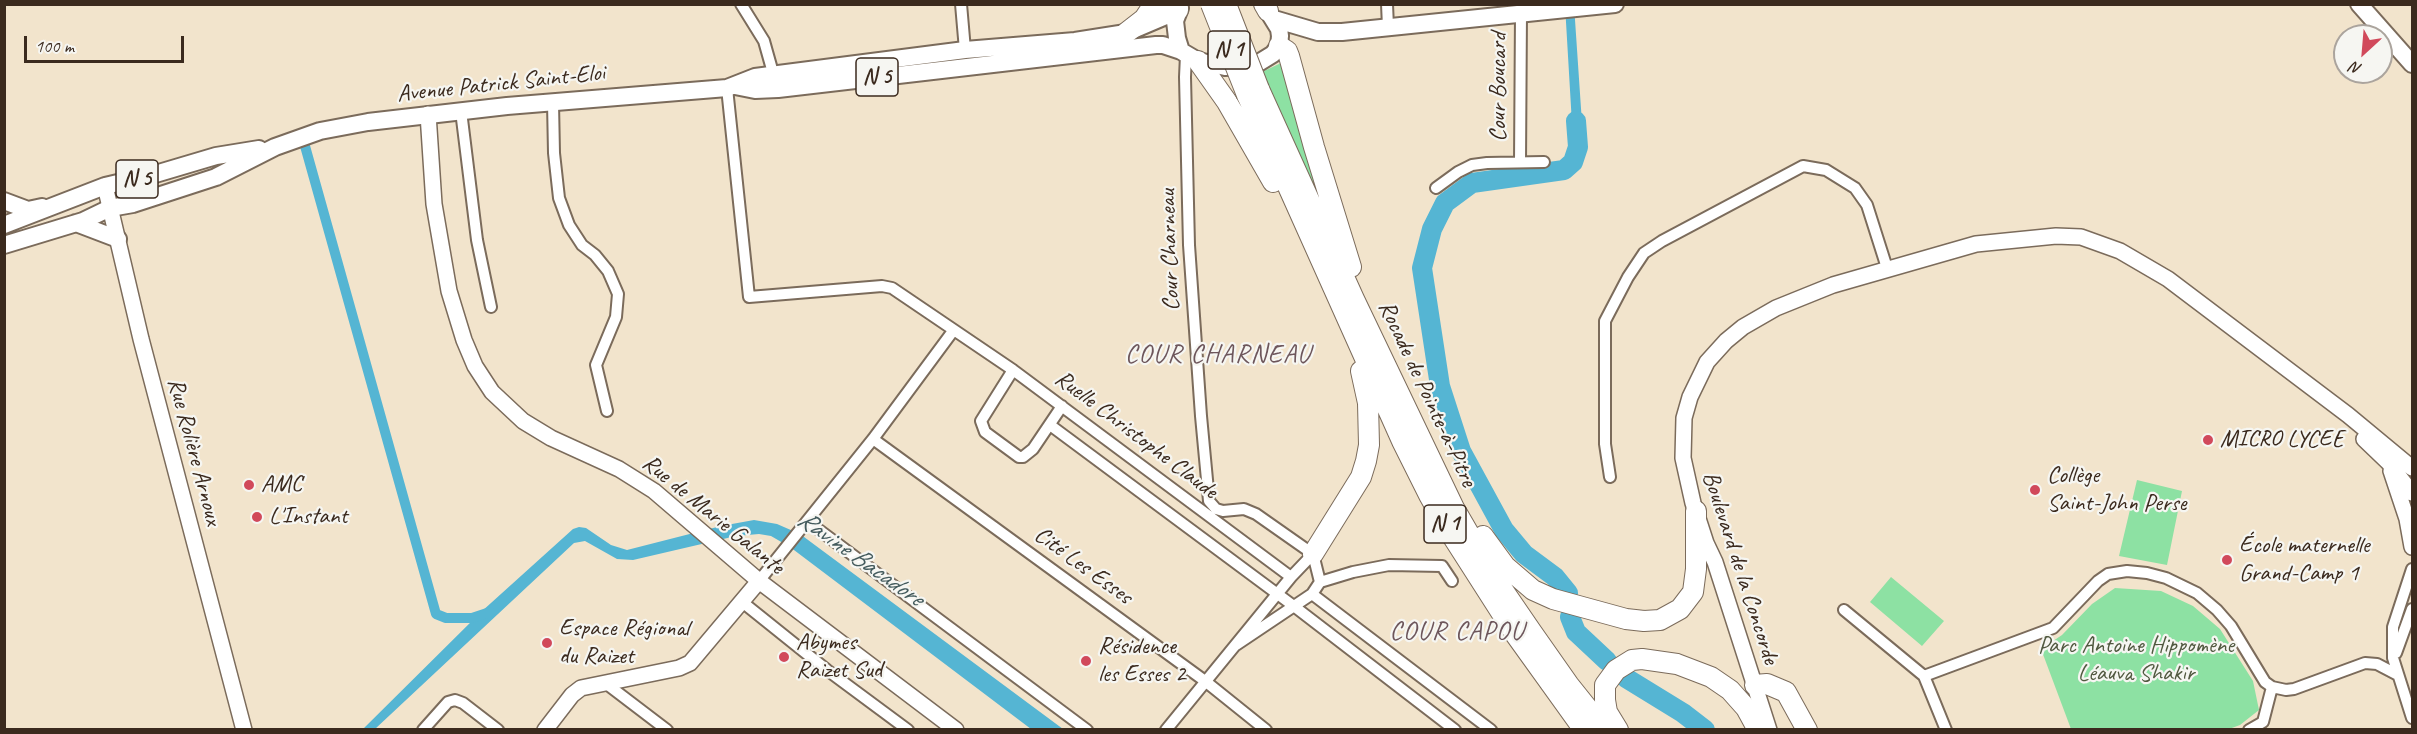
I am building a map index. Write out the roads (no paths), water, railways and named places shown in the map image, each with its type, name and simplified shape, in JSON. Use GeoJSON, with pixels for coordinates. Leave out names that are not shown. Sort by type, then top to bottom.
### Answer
{"type":"FeatureCollection","features":[{"type":"Feature","properties":{"kind":"highway"},"geometry":{"type":"LineString","coordinates":[[1126,33],[1144,19],[1154,4]]}},
{"type":"Feature","properties":{"kind":"highway","name":"N 1"},"geometry":{"type":"LineString","coordinates":[[1211,4],[1253,92]]}},
{"type":"Feature","properties":{"kind":"highway","name":"N 1"},"geometry":{"type":"LineString","coordinates":[[1226,4],[1253,92]]}},
{"type":"Feature","properties":{"kind":"highway"},"geometry":{"type":"LineString","coordinates":[[1280,44],[1290,56],[1314,147],[1370,330]]}},
{"type":"Feature","properties":{"kind":"highway"},"geometry":{"type":"LineString","coordinates":[[1188,56],[1227,102],[1303,234],[1342,308],[1363,378],[1369,424],[1366,461],[1360,477],[1313,554]]}},
{"type":"Feature","properties":{"kind":"highway","name":"Rocade de Pointe-à-Pitre"},"geometry":{"type":"LineString","coordinates":[[1253,92],[1342,308],[1402,441],[1451,534],[1515,634],[1584,729]]}},
{"type":"Feature","properties":{"kind":"highway","name":"Rocade de Pointe-à-Pitre"},"geometry":{"type":"LineString","coordinates":[[1253,92],[1370,330],[1454,508],[1494,577],[1569,685],[1605,729]]}},
{"type":"Feature","properties":{"kind":"highway"},"geometry":{"type":"LineString","coordinates":[[1303,234],[1341,320],[1363,378]]}},
{"type":"Feature","properties":{"kind":"highway"},"geometry":{"type":"LineString","coordinates":[[1414,424],[1424,434],[1485,540],[1505,566],[1522,583],[1553,599],[1626,619],[1660,620],[1672,615],[1687,602],[1693,592],[1695,582],[1694,507]]}},
{"type":"Feature","properties":{"kind":"highway"},"geometry":{"type":"LineString","coordinates":[[1618,729],[1607,712],[1605,685],[1616,670],[1632,660],[1642,659],[1677,664],[1711,677],[1730,690],[1746,708],[1758,729]]}},
{"type":"Feature","properties":{"kind":"highway"},"geometry":{"type":"LineString","coordinates":[[1755,685],[1767,684],[1786,692],[1807,729]]}},
{"type":"Feature","properties":{"kind":"main road"},"geometry":{"type":"LineString","coordinates":[[1266,10],[1318,32],[1388,27],[1548,8],[1615,4]]}},
{"type":"Feature","properties":{"kind":"main road"},"geometry":{"type":"LineString","coordinates":[[2359,4],[2408,59]]}},
{"type":"Feature","properties":{"kind":"main road"},"geometry":{"type":"LineString","coordinates":[[2365,4],[2408,59]]}},
{"type":"Feature","properties":{"kind":"main road","name":"Avenue Patrick Saint-Eloi"},"geometry":{"type":"LineString","coordinates":[[5,244],[76,223],[110,208],[133,204],[216,177],[275,147],[320,131],[428,114],[731,87],[755,90],[776,82],[965,50],[1076,41],[1126,33],[1177,9]]}},
{"type":"Feature","properties":{"kind":"main road"},"geometry":{"type":"LineString","coordinates":[[1177,9],[1175,31],[1188,56]]}},
{"type":"Feature","properties":{"kind":"main road"},"geometry":{"type":"LineString","coordinates":[[1266,10],[1279,29],[1280,44]]}},
{"type":"Feature","properties":{"kind":"main road","name":"Avenue Patrick Saint-Eloi"},"geometry":{"type":"LineString","coordinates":[[776,82],[1156,45],[1163,45],[1188,56],[1225,67],[1246,66],[1265,59],[1280,44],[1318,32]]}},
{"type":"Feature","properties":{"kind":"main road","name":"Rue de Marie Galante"},"geometry":{"type":"LineString","coordinates":[[428,114],[434,204],[443,264],[464,340],[475,366],[492,392],[523,421],[551,438],[635,478],[654,491],[697,525],[759,581],[956,729]]}},
{"type":"Feature","properties":{"kind":"main road","name":"Avenue Patrick Saint-Eloi"},"geometry":{"type":"LineString","coordinates":[[4,225],[70,202],[105,186],[216,156],[275,147]]}},
{"type":"Feature","properties":{"kind":"main road","name":"Rue Rolière Arnoux"},"geometry":{"type":"LineString","coordinates":[[105,186],[141,339],[244,729]]}},
{"type":"Feature","properties":{"kind":"main road"},"geometry":{"type":"LineString","coordinates":[[4,201],[28,210],[70,202]]}},
{"type":"Feature","properties":{"kind":"main road"},"geometry":{"type":"LineString","coordinates":[[76,223],[118,239]]}},
{"type":"Feature","properties":{"kind":"main road","name":"Boulevard de la Concorde"},"geometry":{"type":"LineString","coordinates":[[1769,729],[1715,562],[1694,507],[1683,458],[1684,418],[1690,397],[1707,362],[1743,327],[1776,308],[1833,285],[1976,244],[2056,236],[2081,237],[2104,243],[2150,267],[2294,374],[2412,468]]}},
{"type":"Feature","properties":{"kind":"main road","name":"Boulevard de la Concorde"},"geometry":{"type":"LineString","coordinates":[[2294,374],[2388,462],[2412,493]]}},
{"type":"Feature","properties":{"kind":"main road"},"geometry":{"type":"LineString","coordinates":[[2388,462],[2407,519],[2412,547]]}},
{"type":"Feature","properties":{"kind":"main road"},"geometry":{"type":"LineString","coordinates":[[545,729],[574,693],[581,688],[686,666],[694,660],[759,581]]}},
{"type":"Feature","properties":{"kind":"street"},"geometry":{"type":"LineString","coordinates":[[741,4],[764,41],[776,82]]}},
{"type":"Feature","properties":{"kind":"street"},"geometry":{"type":"LineString","coordinates":[[961,4],[965,50]]}},
{"type":"Feature","properties":{"kind":"street"},"geometry":{"type":"LineString","coordinates":[[1387,4],[1388,27]]}},
{"type":"Feature","properties":{"kind":"street","name":"Cour Boucard"},"geometry":{"type":"LineString","coordinates":[[1520,162],[1521,13]]}},
{"type":"Feature","properties":{"kind":"street","name":"Cour Charneau"},"geometry":{"type":"LineString","coordinates":[[1188,56],[1189,245],[1209,501],[1216,509],[1223,511],[1244,510],[1256,514],[1313,554]]}},
{"type":"Feature","properties":{"kind":"street","name":"Ruelle Christophe Claude"},"geometry":{"type":"LineString","coordinates":[[731,87],[749,297],[882,286],[892,288],[1013,370],[1291,577]]}},
{"type":"Feature","properties":{"kind":"street"},"geometry":{"type":"LineString","coordinates":[[554,103],[554,153],[559,198],[569,225],[582,245],[595,255],[608,271],[618,294],[616,317],[596,365],[601,394],[607,411]]}},
{"type":"Feature","properties":{"kind":"street"},"geometry":{"type":"LineString","coordinates":[[461,111],[477,240],[491,307]]}},
{"type":"Feature","properties":{"kind":"street"},"geometry":{"type":"LineString","coordinates":[[1436,188],[1472,165],[1544,162]]}},
{"type":"Feature","properties":{"kind":"street"},"geometry":{"type":"LineString","coordinates":[[1610,477],[1605,444],[1605,321],[1628,277],[1644,254],[1662,241],[1803,166],[1819,168],[1835,174],[1855,188],[1867,205],[1887,268]]}},
{"type":"Feature","properties":{"kind":"street"},"geometry":{"type":"LineString","coordinates":[[759,581],[873,439],[953,331]]}},
{"type":"Feature","properties":{"kind":"street"},"geometry":{"type":"LineString","coordinates":[[1013,370],[981,421],[981,427],[1019,457],[1023,457],[1033,449],[1062,406]]}},
{"type":"Feature","properties":{"kind":"street"},"geometry":{"type":"LineString","coordinates":[[1050,425],[1455,729]]}},
{"type":"Feature","properties":{"kind":"street","name":"Cité Les Esses"},"geometry":{"type":"LineString","coordinates":[[873,439],[1205,681],[1266,729]]}},
{"type":"Feature","properties":{"kind":"street"},"geometry":{"type":"LineString","coordinates":[[805,524],[1087,729]]}},
{"type":"Feature","properties":{"kind":"street"},"geometry":{"type":"LineString","coordinates":[[1166,729],[1291,577],[1313,554]]}},
{"type":"Feature","properties":{"kind":"street"},"geometry":{"type":"LineString","coordinates":[[1313,554],[1320,582]]}},
{"type":"Feature","properties":{"kind":"street"},"geometry":{"type":"LineString","coordinates":[[1236,645],[1295,607],[1312,594],[1320,582],[1353,572],[1389,565],[1442,566],[1446,568],[1452,582]]}},
{"type":"Feature","properties":{"kind":"street"},"geometry":{"type":"LineString","coordinates":[[2412,569],[2393,627],[2393,658],[2412,718]]}},
{"type":"Feature","properties":{"kind":"street"},"geometry":{"type":"LineString","coordinates":[[1924,676],[2052,628],[2098,581],[2108,574],[2127,571],[2166,578],[2197,593],[2231,626],[2265,682],[2272,687],[2295,689],[2365,663],[2376,664],[2398,675]]}},
{"type":"Feature","properties":{"kind":"street"},"geometry":{"type":"LineString","coordinates":[[1312,594],[1491,729]]}},
{"type":"Feature","properties":{"kind":"street"},"geometry":{"type":"LineString","coordinates":[[741,602],[827,670],[908,729]]}},
{"type":"Feature","properties":{"kind":"street"},"geometry":{"type":"LineString","coordinates":[[2393,658],[2412,609]]}},
{"type":"Feature","properties":{"kind":"street"},"geometry":{"type":"LineString","coordinates":[[1844,610],[1924,676],[1946,729]]}},
{"type":"Feature","properties":{"kind":"street"},"geometry":{"type":"LineString","coordinates":[[604,682],[667,729]]}},
{"type":"Feature","properties":{"kind":"street"},"geometry":{"type":"LineString","coordinates":[[2249,729],[2263,722],[2272,687]]}},
{"type":"Feature","properties":{"kind":"street"},"geometry":{"type":"LineString","coordinates":[[423,729],[448,702],[455,700],[463,703],[498,729]]}},
{"type":"Feature","properties":{"kind":"water"},"geometry":{"type":"Polygon","coordinates":[[[1565,5],[1574,5],[1583,138],[1578,147],[1573,138],[1565,5]]]}},
{"type":"Feature","properties":{"kind":"water"},"geometry":{"type":"Polygon","coordinates":[[[754,520],[777,524],[800,534],[1063,729],[1031,729],[790,547],[771,536],[759,534],[736,536],[633,560],[617,559],[585,541],[574,543],[375,729],[362,730],[481,612],[573,529],[586,528],[611,545],[627,550],[754,520]]]}},
{"type":"Feature","properties":{"kind":"waterway"},"geometry":{"type":"LineString","coordinates":[[1568,593],[1555,577],[1524,554],[1504,530],[1461,451],[1440,386],[1422,268],[1432,229],[1445,203],[1472,183],[1564,170],[1573,162],[1578,147],[1576,121]]}},
{"type":"Feature","properties":{"kind":"waterway"},"geometry":{"type":"LineString","coordinates":[[305,146],[436,614],[446,618],[472,618],[490,612]]}},
{"type":"Feature","properties":{"kind":"waterway"},"geometry":{"type":"LineString","coordinates":[[1570,617],[1576,632],[1607,661]]}},
{"type":"Feature","properties":{"kind":"waterway"},"geometry":{"type":"LineString","coordinates":[[1626,678],[1683,713],[1705,730]]}},
{"type":"Feature","properties":{"kind":"place","name":"MICRO LYCEE"},"geometry":{"type":"Point","coordinates":[2208,440]}},
{"type":"Feature","properties":{"kind":"place","name":"AMC"},"geometry":{"type":"Point","coordinates":[249,485]}},
{"type":"Feature","properties":{"kind":"place","name":"Collège Saint-John Perse"},"geometry":{"type":"Point","coordinates":[2035,490]}},
{"type":"Feature","properties":{"kind":"place","name":"L'Instant"},"geometry":{"type":"Point","coordinates":[257,517]}},
{"type":"Feature","properties":{"kind":"place","name":"École maternelle Grand-Camp 1"},"geometry":{"type":"Point","coordinates":[2227,560]}},
{"type":"Feature","properties":{"kind":"place","name":"Espace Régional du Raizet"},"geometry":{"type":"Point","coordinates":[547,643]}},
{"type":"Feature","properties":{"kind":"place","name":"Abymes Raizet Sud"},"geometry":{"type":"Point","coordinates":[784,657]}},
{"type":"Feature","properties":{"kind":"place","name":"Résidence les Esses 2"},"geometry":{"type":"Point","coordinates":[1086,661]}},
{"type":"Feature","properties":{"kind":"district","name":"COUR CHARNEAU"},"geometry":{"type":"Point","coordinates":[1218,355]}},
{"type":"Feature","properties":{"kind":"district","name":"COUR CAPOU"},"geometry":{"type":"Point","coordinates":[1457,632]}},
{"type":"Feature","properties":{"kind":"water label","name":"Ravine Bacadore"},"geometry":{"type":"Point","coordinates":[860,559]}},
{"type":"Feature","properties":{"kind":"park label","name":"Parc Antoine Hippomène Léauva Shakir"},"geometry":{"type":"Point","coordinates":[2136,660]}}]}
